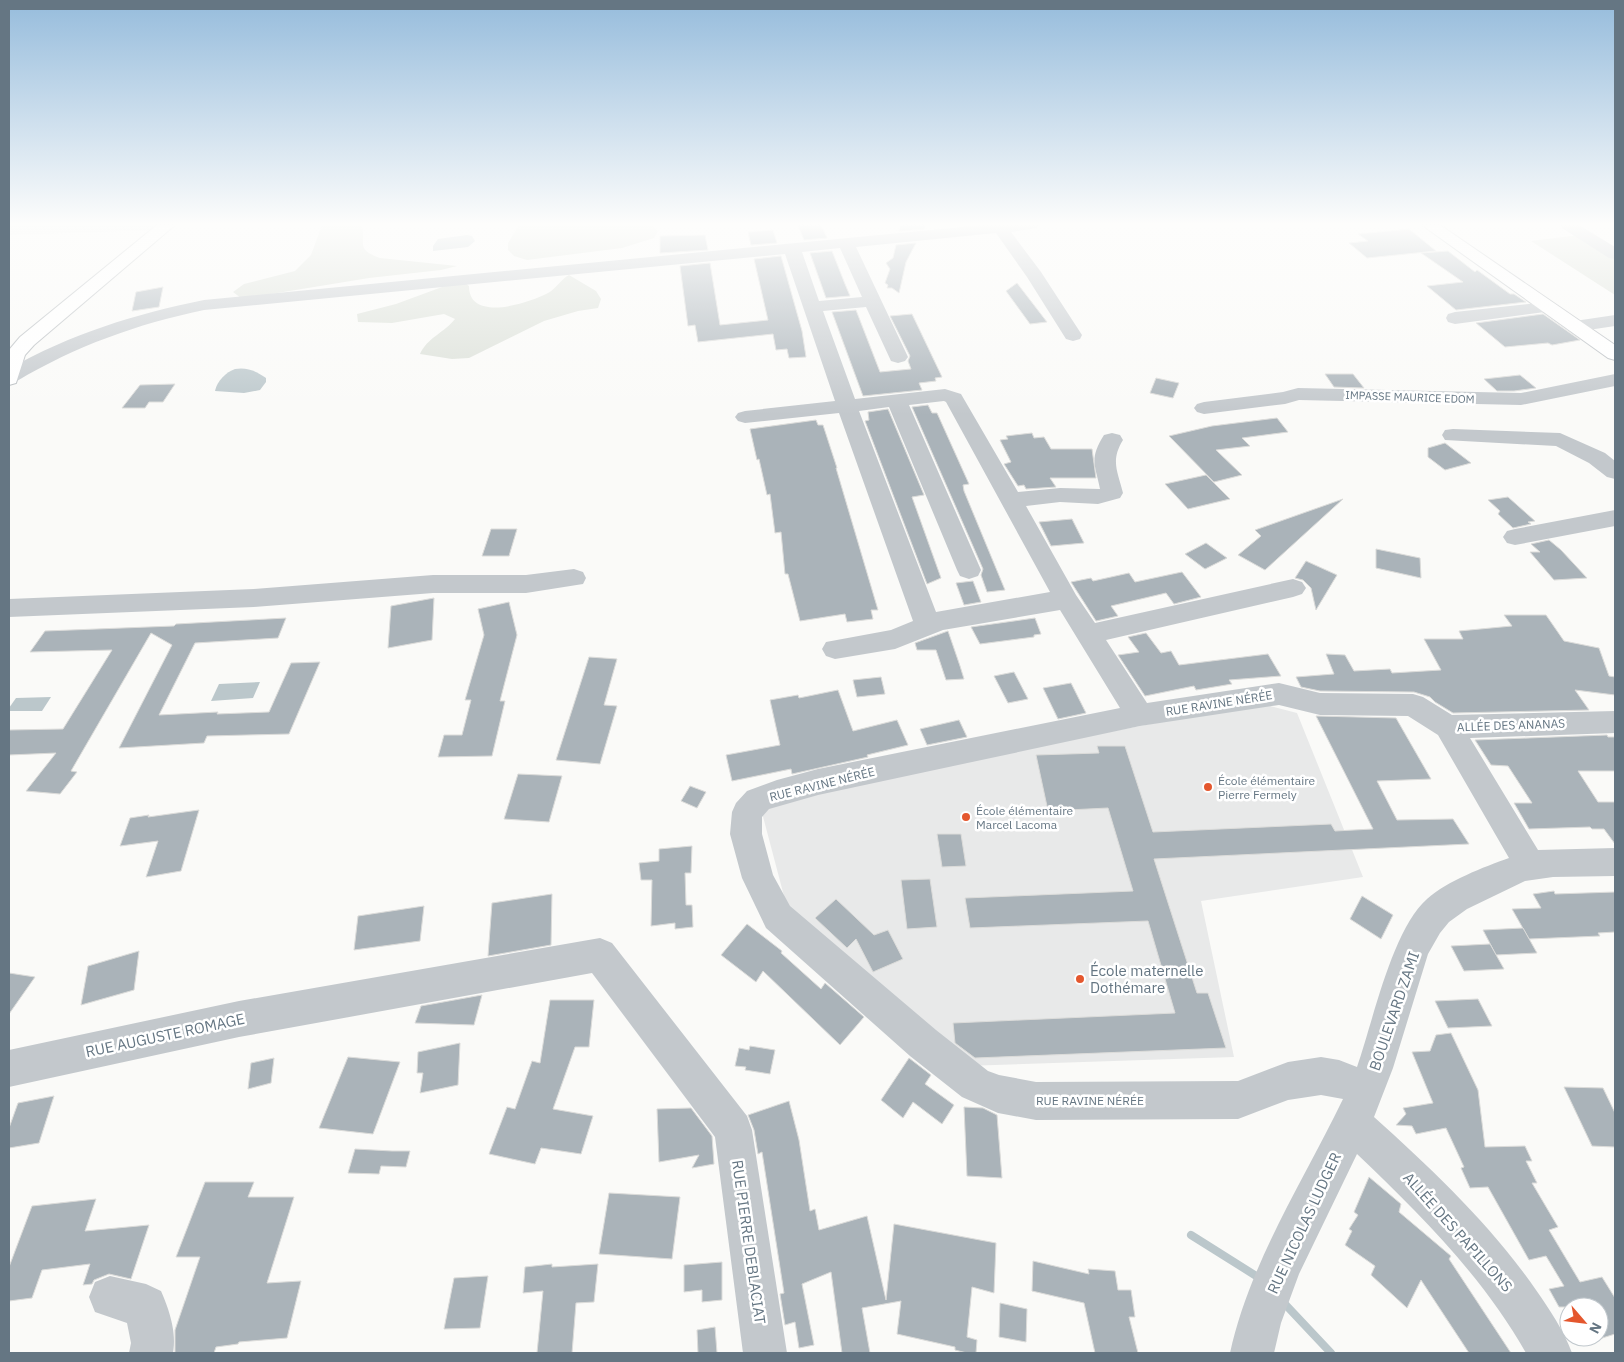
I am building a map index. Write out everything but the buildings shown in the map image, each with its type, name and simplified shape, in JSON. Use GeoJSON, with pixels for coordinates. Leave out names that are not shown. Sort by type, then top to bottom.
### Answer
{"type":"FeatureCollection","features":[{"type":"Feature","properties":{"kind":"main road"},"geometry":{"type":"LineString","coordinates":[[10,378],[13,352],[90,289]]}},
{"type":"Feature","properties":{"kind":"main road"},"geometry":{"type":"LineString","coordinates":[[1520,289],[1615,354]]}},
{"type":"Feature","properties":{"kind":"street"},"geometry":{"type":"LineString","coordinates":[[10,378],[49,355],[106,330],[154,315],[204,305],[368,289]]}},
{"type":"Feature","properties":{"kind":"street"},"geometry":{"type":"LineString","coordinates":[[806,289],[928,625]]}},
{"type":"Feature","properties":{"kind":"street"},"geometry":{"type":"LineString","coordinates":[[867,289],[898,357]]}},
{"type":"Feature","properties":{"kind":"street"},"geometry":{"type":"LineString","coordinates":[[1044,289],[1073,335]]}},
{"type":"Feature","properties":{"kind":"street"},"geometry":{"type":"LineString","coordinates":[[812,307],[873,302]]}},
{"type":"Feature","properties":{"kind":"street"},"geometry":{"type":"LineString","coordinates":[[1455,318],[1546,307]]}},
{"type":"Feature","properties":{"kind":"street"},"geometry":{"type":"LineString","coordinates":[[1575,326],[1615,320]]}},
{"type":"Feature","properties":{"kind":"street","name":"IMPASSE MAURICE EDOM"},"geometry":{"type":"LineString","coordinates":[[1204,408],[1285,398],[1298,394],[1521,399],[1615,380]]}},
{"type":"Feature","properties":{"kind":"street"},"geometry":{"type":"LineString","coordinates":[[745,417],[945,395],[954,398],[1067,601],[1140,716]]}},
{"type":"Feature","properties":{"kind":"street"},"geometry":{"type":"LineString","coordinates":[[896,400],[969,570]]}},
{"type":"Feature","properties":{"kind":"street"},"geometry":{"type":"LineString","coordinates":[[1453,435],[1560,440],[1597,458],[1615,472]]}},
{"type":"Feature","properties":{"kind":"street"},"geometry":{"type":"LineString","coordinates":[[1010,500],[1060,495],[1098,497],[1112,493],[1103,458],[1104,450],[1112,440]]}},
{"type":"Feature","properties":{"kind":"street"},"geometry":{"type":"LineString","coordinates":[[1515,537],[1615,518]]}},
{"type":"Feature","properties":{"kind":"street"},"geometry":{"type":"LineString","coordinates":[[9,608],[254,598],[433,584],[526,584],[574,578]]}},
{"type":"Feature","properties":{"kind":"street"},"geometry":{"type":"LineString","coordinates":[[1088,634],[1293,588]]}},
{"type":"Feature","properties":{"kind":"street"},"geometry":{"type":"LineString","coordinates":[[835,649],[894,639],[948,619],[1053,601],[1067,601]]}},
{"type":"Feature","properties":{"kind":"street","name":"RUE RAVINE NÉRÉE"},"geometry":{"type":"LineString","coordinates":[[1360,1106],[1340,1078],[1320,1076],[1288,1081],[1238,1100],[1036,1101],[998,1094],[975,1084],[950,1066],[778,917],[758,878],[746,834],[747,812],[758,800],[818,782],[1140,716],[1279,694],[1320,704],[1412,705],[1448,727]]}},
{"type":"Feature","properties":{"kind":"street","name":"ALLÉE DES ANANAS"},"geometry":{"type":"LineString","coordinates":[[1530,866],[1448,727],[1615,722]]}},
{"type":"Feature","properties":{"kind":"street","name":"BOULEVARD ZAMI"},"geometry":{"type":"LineString","coordinates":[[1360,1106],[1404,975],[1418,940],[1435,913],[1448,902],[1495,879],[1530,866],[1562,862],[1615,862]]}},
{"type":"Feature","properties":{"kind":"street","name":"RUE AUGUSTE ROMAGE"},"geometry":{"type":"LineString","coordinates":[[9,1069],[229,1021],[600,954],[733,1130]]}},
{"type":"Feature","properties":{"kind":"street","name":"RUE NICOLAS LUDGER"},"geometry":{"type":"LineString","coordinates":[[1252,1353],[1257,1329],[1270,1291],[1296,1233],[1360,1106]]}},
{"type":"Feature","properties":{"kind":"street","name":"ALLÉE DES PAPILLONS"},"geometry":{"type":"LineString","coordinates":[[1360,1106],[1413,1180],[1488,1260],[1514,1294],[1550,1353]]}},
{"type":"Feature","properties":{"kind":"street","name":"RUE PIERRE DEBLACIAT"},"geometry":{"type":"LineString","coordinates":[[733,1130],[765,1353]]}},
{"type":"Feature","properties":{"kind":"street"},"geometry":{"type":"LineString","coordinates":[[110,1297],[146,1306],[153,1343],[151,1353]]}},
{"type":"Feature","properties":{"kind":"shaded area"},"geometry":{"type":"Polygon","coordinates":[[[238,289],[304,289],[241,298],[233,292],[238,289]]]}},
{"type":"Feature","properties":{"kind":"shaded area"},"geometry":{"type":"Polygon","coordinates":[[[438,289],[470,289],[472,297],[479,304],[489,307],[515,305],[539,297],[554,289],[592,289],[601,299],[598,308],[578,311],[544,321],[469,358],[452,359],[420,354],[432,339],[455,319],[444,314],[392,323],[358,322],[357,314],[396,304],[438,289]]]}},
{"type":"Feature","properties":{"kind":"shaded area"},"geometry":{"type":"Polygon","coordinates":[[[1605,289],[1615,289],[1615,295],[1605,289]]]}},
{"type":"Feature","properties":{"kind":"shaded area"},"geometry":{"type":"Polygon","coordinates":[[[235,369],[247,369],[255,372],[266,378],[266,382],[260,390],[244,393],[215,391],[222,377],[235,369]]]}},
{"type":"Feature","properties":{"kind":"shaded area"},"geometry":{"type":"Polygon","coordinates":[[[260,682],[253,698],[211,701],[219,684],[260,682]]]}},
{"type":"Feature","properties":{"kind":"shaded area"},"geometry":{"type":"Polygon","coordinates":[[[51,697],[42,711],[9,711],[16,698],[51,697]]]}},
{"type":"Feature","properties":{"kind":"shaded area"},"geometry":{"type":"Polygon","coordinates":[[[1259,703],[1297,713],[1363,877],[1201,901],[1234,1057],[964,1066],[789,915],[761,809],[903,772],[1259,703]]]}},
{"type":"Feature","properties":{"kind":"waterway"},"geometry":{"type":"LineString","coordinates":[[1191,1235],[1261,1279]]}},
{"type":"Feature","properties":{"kind":"waterway"},"geometry":{"type":"LineString","coordinates":[[1283,1302],[1331,1353]]}},
{"type":"Feature","properties":{"kind":"place","name":"École élémentaire Pierre Fermely"},"geometry":{"type":"Point","coordinates":[1208,787]}},
{"type":"Feature","properties":{"kind":"place","name":"École élémentaire Marcel Lacoma"},"geometry":{"type":"Point","coordinates":[966,817]}},
{"type":"Feature","properties":{"kind":"place","name":"École maternelle Dothémare"},"geometry":{"type":"Point","coordinates":[1080,979]}}]}
